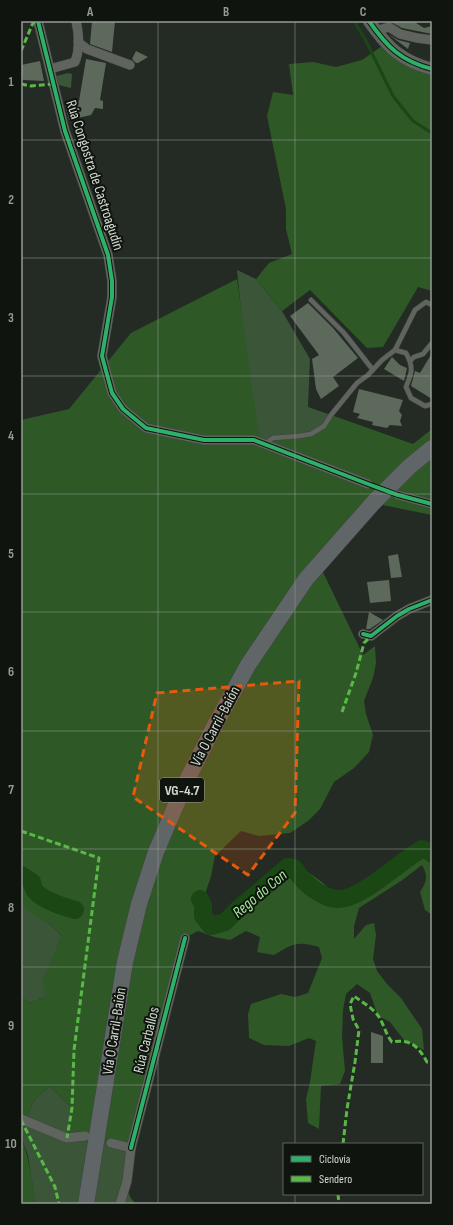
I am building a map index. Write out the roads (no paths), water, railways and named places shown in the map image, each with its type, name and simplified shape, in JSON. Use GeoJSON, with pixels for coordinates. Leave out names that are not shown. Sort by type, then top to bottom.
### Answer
{"type":"FeatureCollection","features":[{"type":"Feature","properties":{"kind":"highway","name":"Vía O Carril-Baión"},"geometry":{"type":"LineString","coordinates":[[86,1204],[125,962],[139,904],[154,860],[184,786],[215,724],[248,665],[306,579],[373,503],[409,467],[432,448]]}},
{"type":"Feature","properties":{"kind":"street","name":"Rúa Congostra de Castroagudín"},"geometry":{"type":"LineString","coordinates":[[38,21],[65,131],[108,255],[112,280],[112,297],[102,356],[112,393],[123,410],[146,428],[204,440],[254,440],[368,484]]}},
{"type":"Feature","properties":{"kind":"street"},"geometry":{"type":"LineString","coordinates":[[50,69],[75,62],[78,42],[76,21]]}},
{"type":"Feature","properties":{"kind":"street"},"geometry":{"type":"LineString","coordinates":[[369,21],[385,44],[399,55],[415,64],[432,69]]}},
{"type":"Feature","properties":{"kind":"street"},"geometry":{"type":"LineString","coordinates":[[376,32],[389,27],[400,34],[432,40]]}},
{"type":"Feature","properties":{"kind":"street"},"geometry":{"type":"LineString","coordinates":[[78,42],[87,49],[130,65]]}},
{"type":"Feature","properties":{"kind":"street"},"geometry":{"type":"LineString","coordinates":[[398,495],[432,504]]}},
{"type":"Feature","properties":{"kind":"street"},"geometry":{"type":"LineString","coordinates":[[363,634],[371,636],[397,616],[409,609],[432,600]]}},
{"type":"Feature","properties":{"kind":"street","name":"Rúa Carballos"},"geometry":{"type":"LineString","coordinates":[[120,1204],[127,1181],[131,1148],[185,938]]}},
{"type":"Feature","properties":{"kind":"street"},"geometry":{"type":"LineString","coordinates":[[21,1119],[67,1138],[86,1136]]}},
{"type":"Feature","properties":{"kind":"street"},"geometry":{"type":"LineString","coordinates":[[111,1143],[131,1148]]}},
{"type":"Feature","properties":{"kind":"lane"},"geometry":{"type":"LineString","coordinates":[[311,300],[344,333],[373,370]]}},
{"type":"Feature","properties":{"kind":"lane"},"geometry":{"type":"LineString","coordinates":[[264,444],[272,438],[311,434],[324,426],[357,383],[395,350],[415,310],[426,302],[432,305]]}},
{"type":"Feature","properties":{"kind":"lane"},"geometry":{"type":"LineString","coordinates":[[410,361],[414,357],[424,354],[432,343]]}},
{"type":"Feature","properties":{"kind":"lane"},"geometry":{"type":"LineString","coordinates":[[395,350],[406,353],[410,361],[413,371],[406,387],[411,398],[425,406],[432,404]]}},
{"type":"Feature","properties":{"kind":"waterway"},"geometry":{"type":"LineString","coordinates":[[354,21],[365,39],[393,96],[413,121],[432,133]]}},
{"type":"Feature","properties":{"kind":"waterway","name":"Rego do Con"},"geometry":{"type":"LineString","coordinates":[[200,899],[203,905],[203,916],[211,926],[225,922],[288,867],[294,868],[304,882],[318,892],[330,898],[338,899],[347,898],[369,887],[422,849],[431,852],[432,854]]}},
{"type":"Feature","properties":{"kind":"waterway","name":"Rego do Con"},"geometry":{"type":"LineString","coordinates":[[21,875],[32,882],[34,890],[43,897],[75,910]]}}]}
